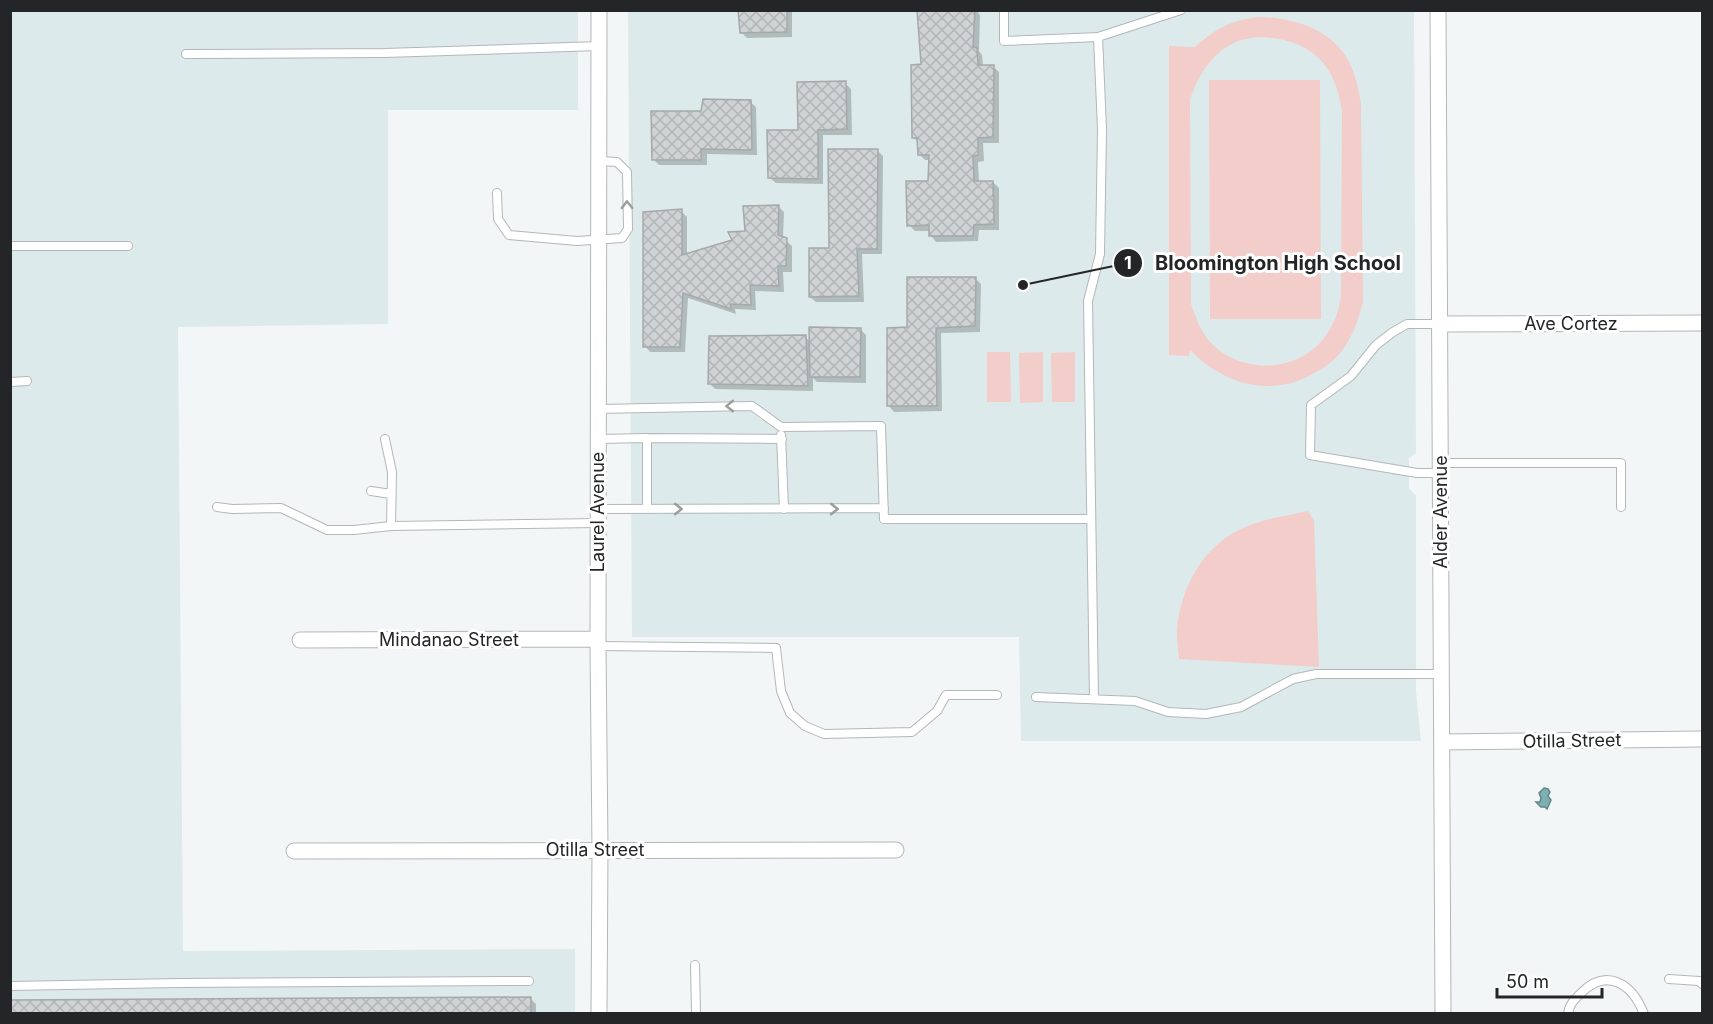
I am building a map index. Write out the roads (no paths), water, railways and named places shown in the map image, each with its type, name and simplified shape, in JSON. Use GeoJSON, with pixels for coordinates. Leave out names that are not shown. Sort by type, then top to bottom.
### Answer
{"type":"FeatureCollection","features":[{"type":"Feature","properties":{"kind":"street","name":"Laurel Avenue"},"geometry":{"type":"LineString","coordinates":[[599,10],[599,1014]]}},
{"type":"Feature","properties":{"kind":"street","name":"Alder Avenue"},"geometry":{"type":"LineString","coordinates":[[1438,10],[1443,1014]]}},
{"type":"Feature","properties":{"kind":"street","name":"Ave Cortez"},"geometry":{"type":"LineString","coordinates":[[1439,324],[1702,323]]}},
{"type":"Feature","properties":{"kind":"street","name":"Mindanao Street"},"geometry":{"type":"LineString","coordinates":[[300,640],[598,643]]}},
{"type":"Feature","properties":{"kind":"street","name":"Otilla Street"},"geometry":{"type":"LineString","coordinates":[[1442,742],[1702,739]]}},
{"type":"Feature","properties":{"kind":"street","name":"Otilla Street"},"geometry":{"type":"LineString","coordinates":[[294,851],[896,850]]}},
{"type":"Feature","properties":{"kind":"lane"},"geometry":{"type":"LineString","coordinates":[[1004,10],[1004,41],[1098,38],[1181,10]]}},
{"type":"Feature","properties":{"kind":"lane"},"geometry":{"type":"LineString","coordinates":[[1094,699],[1088,301],[1100,254],[1102,129],[1098,38]]}},
{"type":"Feature","properties":{"kind":"lane"},"geometry":{"type":"LineString","coordinates":[[186,54],[385,53],[598,46]]}},
{"type":"Feature","properties":{"kind":"lane"},"geometry":{"type":"LineString","coordinates":[[497,193],[498,219],[509,236],[577,241],[622,238],[628,229],[627,172],[617,162],[598,160]]}},
{"type":"Feature","properties":{"kind":"lane"},"geometry":{"type":"LineString","coordinates":[[10,246],[128,246]]}},
{"type":"Feature","properties":{"kind":"lane"},"geometry":{"type":"LineString","coordinates":[[1439,324],[1407,324],[1393,332],[1376,345],[1351,376],[1311,405],[1310,455],[1417,473],[1441,468],[1621,463],[1621,507]]}},
{"type":"Feature","properties":{"kind":"lane"},"geometry":{"type":"LineString","coordinates":[[10,382],[27,381]]}},
{"type":"Feature","properties":{"kind":"lane"},"geometry":{"type":"LineString","coordinates":[[598,409],[752,406],[781,427],[881,426],[884,519],[1091,519]]}},
{"type":"Feature","properties":{"kind":"lane"},"geometry":{"type":"LineString","coordinates":[[781,427],[784,509]]}},
{"type":"Feature","properties":{"kind":"lane"},"geometry":{"type":"LineString","coordinates":[[647,438],[647,509]]}},
{"type":"Feature","properties":{"kind":"lane"},"geometry":{"type":"LineString","coordinates":[[385,439],[393,472],[391,526]]}},
{"type":"Feature","properties":{"kind":"lane"},"geometry":{"type":"LineString","coordinates":[[598,439],[782,439]]}},
{"type":"Feature","properties":{"kind":"lane"},"geometry":{"type":"LineString","coordinates":[[371,491],[391,494]]}},
{"type":"Feature","properties":{"kind":"lane"},"geometry":{"type":"LineString","coordinates":[[217,507],[281,508],[327,530],[598,516],[647,509],[884,508]]}},
{"type":"Feature","properties":{"kind":"lane"},"geometry":{"type":"LineString","coordinates":[[598,643],[776,648],[781,691],[790,713],[805,726],[824,734],[912,732],[937,711],[946,695],[997,694]]}},
{"type":"Feature","properties":{"kind":"lane"},"geometry":{"type":"LineString","coordinates":[[1036,697],[1135,701],[1168,711],[1206,714],[1241,707],[1293,679],[1304,676],[1316,674],[1442,674]]}},
{"type":"Feature","properties":{"kind":"lane"},"geometry":{"type":"LineString","coordinates":[[694,965],[696,1014]]}},
{"type":"Feature","properties":{"kind":"lane"},"geometry":{"type":"LineString","coordinates":[[1669,979],[1699,981],[1702,984]]}},
{"type":"Feature","properties":{"kind":"lane"},"geometry":{"type":"LineString","coordinates":[[1568,1014],[1572,1001],[1582,991],[1601,981],[1610,980],[1621,983],[1630,990],[1639,1001],[1644,1014]]}},
{"type":"Feature","properties":{"kind":"lane"},"geometry":{"type":"LineString","coordinates":[[10,986],[178,982],[529,981]]}},
{"type":"Feature","properties":{"kind":"water"},"geometry":{"type":"Polygon","coordinates":[[[1544,788],[1550,792],[1548,796],[1551,800],[1547,809],[1536,802],[1540,802],[1539,793],[1544,788]]]}},
{"type":"Feature","properties":{"kind":"place","name":"Bloomington High School"},"geometry":{"type":"Point","coordinates":[1023,285]}}]}
